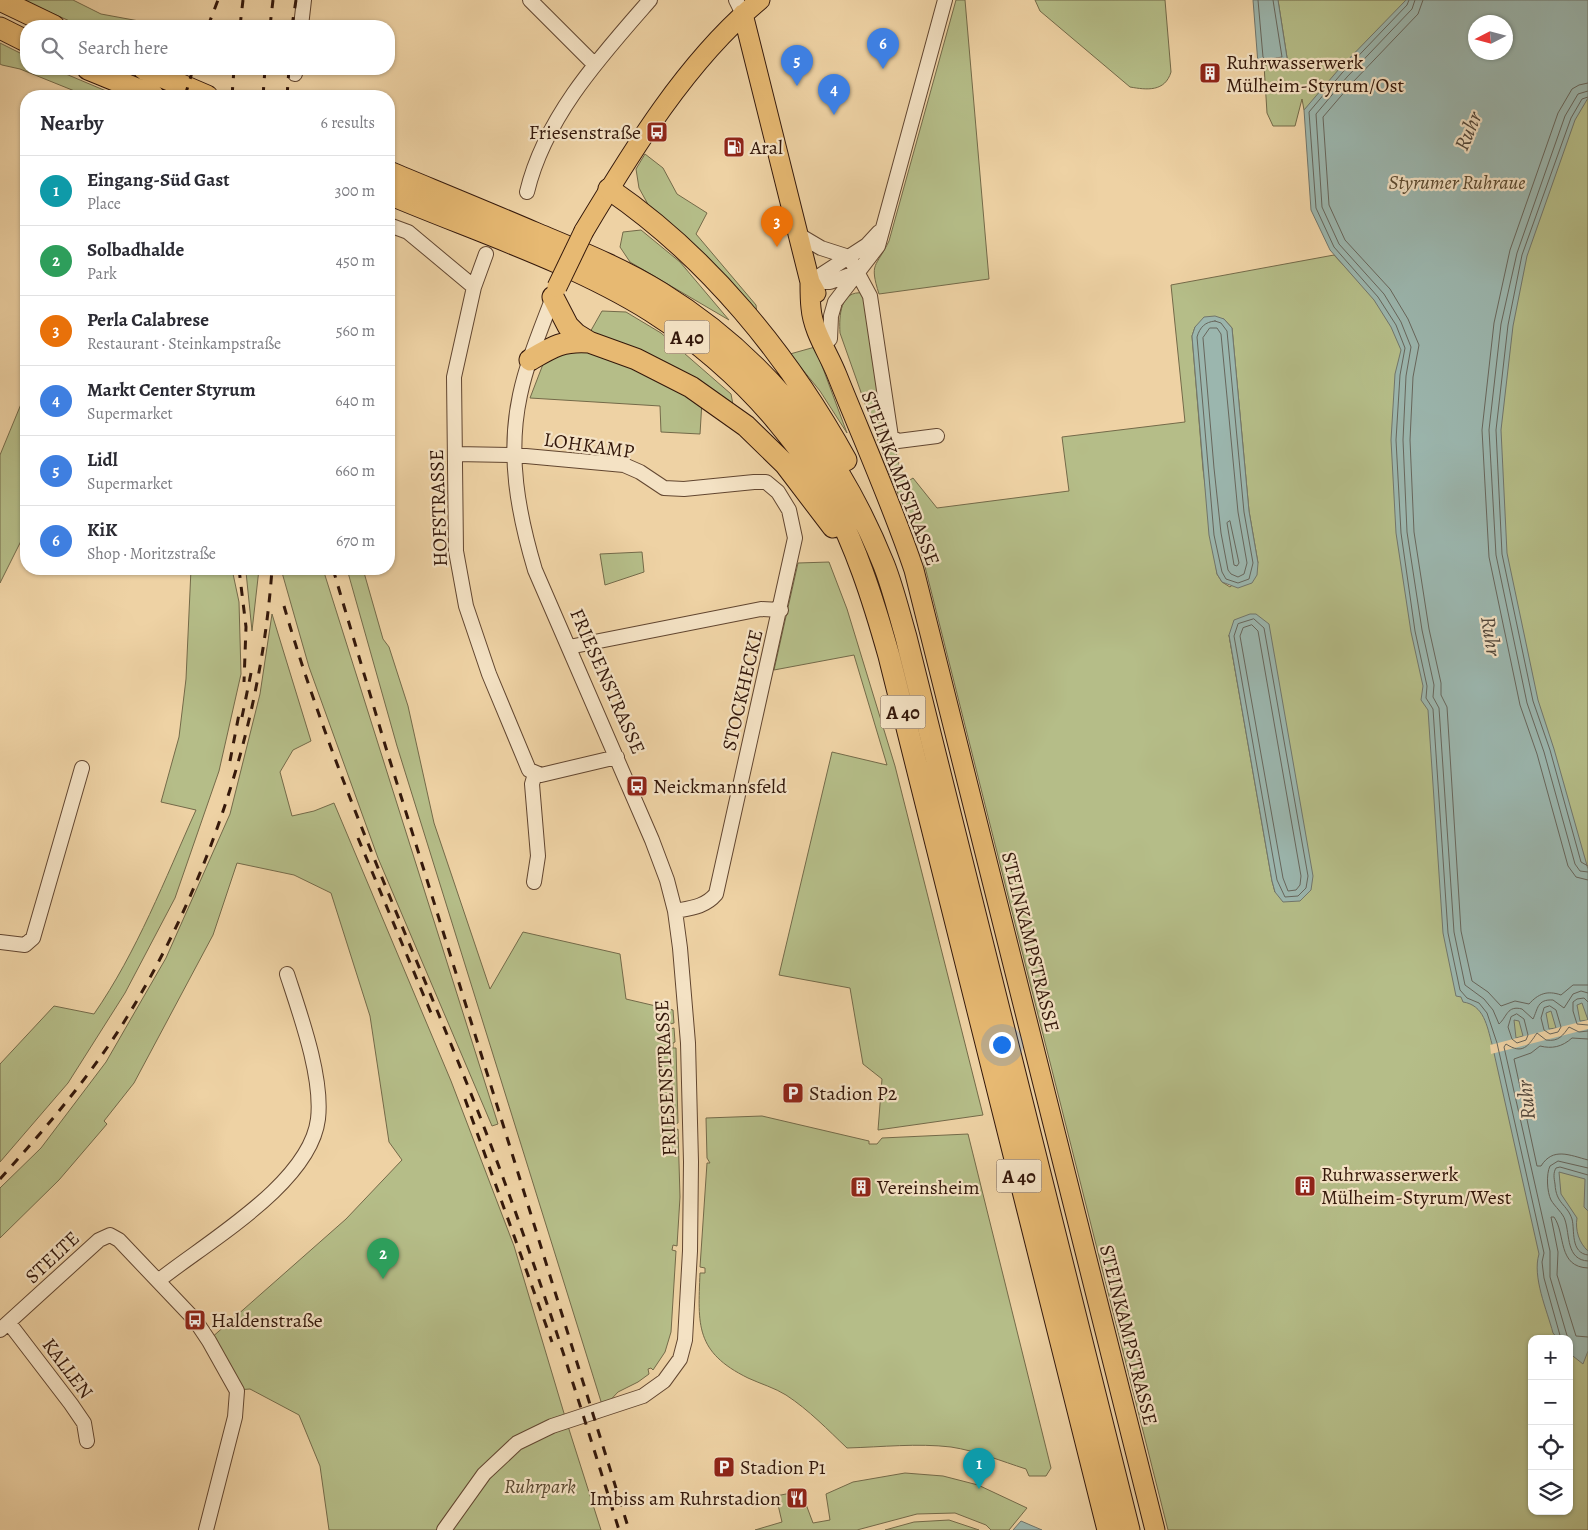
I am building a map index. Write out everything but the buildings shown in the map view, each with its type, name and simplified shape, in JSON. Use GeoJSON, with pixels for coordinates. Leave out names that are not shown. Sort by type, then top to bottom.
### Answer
{"type":"FeatureCollection","features":[{"type":"Feature","properties":{"kind":"highway"},"geometry":{"type":"LineString","coordinates":[[0,0],[42,20]]}},
{"type":"Feature","properties":{"kind":"highway"},"geometry":{"type":"LineString","coordinates":[[0,28],[20,38]]}},
{"type":"Feature","properties":{"kind":"highway"},"geometry":{"type":"LineString","coordinates":[[103,75],[139,90]]}},
{"type":"Feature","properties":{"kind":"highway"},"geometry":{"type":"LineString","coordinates":[[158,75],[193,90]]}},
{"type":"Feature","properties":{"kind":"highway","name":"A 40"},"geometry":{"type":"LineString","coordinates":[[395,175],[597,259],[660,292],[716,332],[764,374],[811,429],[844,479],[885,567],[908,646],[1129,1530]]}},
{"type":"Feature","properties":{"kind":"highway"},"geometry":{"type":"LineString","coordinates":[[609,188],[680,247],[729,296],[788,365],[822,417],[858,481],[876,524],[885,567]]}},
{"type":"Feature","properties":{"kind":"highway","name":"A 40"},"geometry":{"type":"LineString","coordinates":[[395,197],[592,280],[650,311],[704,348],[749,389],[804,456],[826,489],[851,540],[874,603],[892,665],[1108,1530]]}},
{"type":"Feature","properties":{"kind":"highway"},"geometry":{"type":"LineString","coordinates":[[555,292],[568,326],[589,342],[636,360],[691,387],[746,426],[785,464],[831,523],[874,603]]}},
{"type":"Feature","properties":{"kind":"highway"},"geometry":{"type":"LineString","coordinates":[[530,360],[557,345],[571,341],[589,342]]}},
{"type":"Feature","properties":{"kind":"main road","name":"FRIESENSTRASSE"},"geometry":{"type":"LineString","coordinates":[[555,292],[584,231],[609,188],[652,122],[703,58],[739,7],[760,0]]}},
{"type":"Feature","properties":{"kind":"main road","name":"STEINKAMPSTRASSE"},"geometry":{"type":"LineString","coordinates":[[739,7],[799,235],[810,282],[811,310],[820,340],[837,374],[852,415],[897,518],[914,570],[1155,1530]]}},
{"type":"Feature","properties":{"kind":"main road","name":"STEINKAMPSTRASSE"},"geometry":{"type":"LineString","coordinates":[[810,282],[821,304],[837,374]]}},
{"type":"Feature","properties":{"kind":"street"},"geometry":{"type":"LineString","coordinates":[[302,20],[304,0]]}},
{"type":"Feature","properties":{"kind":"street"},"geometry":{"type":"LineString","coordinates":[[530,0],[594,64]]}},
{"type":"Feature","properties":{"kind":"street"},"geometry":{"type":"LineString","coordinates":[[527,192],[533,168],[564,110],[594,64],[650,0]]}},
{"type":"Feature","properties":{"kind":"street"},"geometry":{"type":"LineString","coordinates":[[830,339],[831,316],[835,302],[878,246],[945,0]]}},
{"type":"Feature","properties":{"kind":"street"},"geometry":{"type":"LineString","coordinates":[[395,227],[408,232],[474,287]]}},
{"type":"Feature","properties":{"kind":"street"},"geometry":{"type":"LineString","coordinates":[[810,282],[867,245],[883,227]]}},
{"type":"Feature","properties":{"kind":"street"},"geometry":{"type":"LineString","coordinates":[[799,235],[822,248],[849,257]]}},
{"type":"Feature","properties":{"kind":"street","name":"HOFSTRASSE"},"geometry":{"type":"LineString","coordinates":[[486,254],[474,287],[454,377],[456,552],[466,606],[489,674],[529,770],[535,774]]}},
{"type":"Feature","properties":{"kind":"street","name":"STEINKAMPSTRASSE"},"geometry":{"type":"LineString","coordinates":[[849,257],[870,296],[891,437],[898,442],[937,436]]}},
{"type":"Feature","properties":{"kind":"street"},"geometry":{"type":"LineString","coordinates":[[810,282],[830,282],[858,271]]}},
{"type":"Feature","properties":{"kind":"street","name":"FRIESENSTRASSE"},"geometry":{"type":"LineString","coordinates":[[444,1530],[491,1466],[522,1440],[552,1426],[630,1401],[654,1390],[664,1382],[680,1359],[685,1340],[689,1281],[691,1125],[688,1043],[675,911],[667,880],[652,840],[535,570],[525,536],[516,492],[516,419],[530,360],[555,292]]}},
{"type":"Feature","properties":{"kind":"street","name":"LOHKAMP"},"geometry":{"type":"LineString","coordinates":[[455,454],[515,455],[624,465],[640,472],[664,488],[684,489],[766,482],[778,492],[789,510],[796,538]]}},
{"type":"Feature","properties":{"kind":"street","name":"STOCKHECKE"},"geometry":{"type":"LineString","coordinates":[[675,911],[702,905],[710,901],[716,894],[796,538]]}},
{"type":"Feature","properties":{"kind":"street"},"geometry":{"type":"LineString","coordinates":[[569,647],[761,609],[781,610]]}},
{"type":"Feature","properties":{"kind":"street"},"geometry":{"type":"LineString","coordinates":[[534,882],[538,856],[532,784],[535,774],[541,775],[617,757]]}},
{"type":"Feature","properties":{"kind":"street"},"geometry":{"type":"LineString","coordinates":[[0,942],[25,945],[29,944],[33,938],[82,768]]}},
{"type":"Feature","properties":{"kind":"street"},"geometry":{"type":"LineString","coordinates":[[206,1530],[235,1417],[237,1391],[204,1334],[158,1281],[260,1204],[293,1168],[312,1139],[318,1118],[316,1085],[307,1040],[287,974]]}},
{"type":"Feature","properties":{"kind":"street","name":"STELTE"},"geometry":{"type":"LineString","coordinates":[[5,1327],[99,1240],[110,1234],[119,1240],[158,1281]]}},
{"type":"Feature","properties":{"kind":"street","name":"KALLEN"},"geometry":{"type":"LineString","coordinates":[[5,1327],[71,1404],[84,1423],[87,1440]]}},
{"type":"Feature","properties":{"kind":"green space"},"geometry":{"type":"Polygon","coordinates":[[[22,0],[73,0],[101,14],[134,20],[67,20],[22,0]]]}},
{"type":"Feature","properties":{"kind":"green space"},"geometry":{"type":"Polygon","coordinates":[[[956,0],[965,0],[989,279],[879,294],[874,270],[875,266],[889,241],[956,0]]]}},
{"type":"Feature","properties":{"kind":"green space"},"geometry":{"type":"Polygon","coordinates":[[[1035,0],[1165,0],[1171,72],[1168,79],[1155,88],[1130,87],[1040,11],[1035,0]]]}},
{"type":"Feature","properties":{"kind":"green space"},"geometry":{"type":"Polygon","coordinates":[[[1278,0],[1588,0],[1588,1530],[1168,1530],[918,539],[892,480],[840,333],[841,312],[845,300],[855,293],[863,293],[885,440],[890,447],[895,448],[900,468],[907,482],[913,478],[937,508],[1069,491],[1062,437],[1185,422],[1171,285],[1334,255],[1361,284],[1308,106],[1304,110],[1302,99],[1295,126],[1273,126],[1267,113],[1264,65],[1288,64],[1278,0]],[[1224,319],[1195,327],[1192,336],[1203,469],[1217,574],[1222,582],[1230,587],[1258,563],[1249,511],[1232,328],[1224,319]],[[1229,635],[1272,881],[1275,892],[1229,635]]]}},
{"type":"Feature","properties":{"kind":"green space"},"geometry":{"type":"Polygon","coordinates":[[[0,43],[20,53],[20,69],[0,64],[0,43]]]}},
{"type":"Feature","properties":{"kind":"green space"},"geometry":{"type":"Polygon","coordinates":[[[35,75],[68,75],[104,90],[72,90],[35,75]]]}},
{"type":"Feature","properties":{"kind":"green space"},"geometry":{"type":"Polygon","coordinates":[[[645,154],[663,168],[677,194],[707,213],[696,234],[756,305],[757,315],[650,208],[639,188],[636,169],[645,154]]]}},
{"type":"Feature","properties":{"kind":"green space"},"geometry":{"type":"Polygon","coordinates":[[[641,230],[680,262],[729,320],[630,262],[620,247],[623,232],[641,230]]]}},
{"type":"Feature","properties":{"kind":"green space"},"geometry":{"type":"Polygon","coordinates":[[[602,311],[626,312],[661,333],[731,394],[734,410],[589,334],[602,311]]]}},
{"type":"Feature","properties":{"kind":"green space"},"geometry":{"type":"Polygon","coordinates":[[[815,347],[847,433],[820,391],[790,354],[815,347]]]}},
{"type":"Feature","properties":{"kind":"green space"},"geometry":{"type":"Polygon","coordinates":[[[567,348],[585,351],[619,362],[653,376],[702,401],[700,434],[661,432],[660,406],[530,398],[545,359],[567,348]]]}},
{"type":"Feature","properties":{"kind":"green space"},"geometry":{"type":"Polygon","coordinates":[[[20,407],[20,543],[0,583],[0,455],[20,407]]]}},
{"type":"Feature","properties":{"kind":"green space"},"geometry":{"type":"Polygon","coordinates":[[[642,552],[644,572],[605,585],[600,554],[642,552]]]}},
{"type":"Feature","properties":{"kind":"green space"},"geometry":{"type":"Polygon","coordinates":[[[829,562],[847,609],[895,766],[983,1115],[878,1130],[882,1079],[863,1064],[850,988],[779,975],[832,752],[887,765],[854,655],[774,670],[798,563],[829,562]]]}},
{"type":"Feature","properties":{"kind":"green space"},"geometry":{"type":"Polygon","coordinates":[[[191,575],[233,575],[239,602],[241,674],[219,771],[175,898],[125,993],[68,1083],[0,1162],[0,1064],[54,1006],[94,1014],[124,966],[137,940],[196,810],[161,802],[179,737],[186,679],[191,575]]]}},
{"type":"Feature","properties":{"kind":"green space"},"geometry":{"type":"Polygon","coordinates":[[[246,575],[258,575],[252,631],[246,575]]]}},
{"type":"Feature","properties":{"kind":"green space"},"geometry":{"type":"Polygon","coordinates":[[[283,575],[325,575],[498,1124],[492,1126],[378,858],[309,667],[283,575]]]}},
{"type":"Feature","properties":{"kind":"green space"},"geometry":{"type":"Polygon","coordinates":[[[349,575],[365,575],[383,639],[389,647],[408,706],[434,823],[490,989],[523,932],[620,954],[626,999],[673,1010],[674,1023],[670,1024],[670,1029],[674,1028],[675,1042],[673,1043],[673,1048],[676,1048],[678,1123],[675,1124],[676,1130],[678,1129],[680,1197],[677,1246],[673,1245],[672,1250],[676,1251],[671,1332],[665,1352],[653,1370],[651,1368],[648,1369],[649,1374],[618,1392],[603,1408],[397,746],[349,575]]]}},
{"type":"Feature","properties":{"kind":"green space"},"geometry":{"type":"Polygon","coordinates":[[[272,614],[311,741],[293,750],[280,772],[292,816],[314,811],[334,803],[451,1081],[514,1246],[566,1420],[525,1436],[440,1530],[329,1530],[320,1466],[299,1415],[250,1389],[236,1390],[210,1339],[346,1219],[402,1160],[389,1142],[370,1016],[331,893],[294,875],[237,863],[213,935],[134,1083],[104,1121],[107,1124],[59,1180],[0,1238],[0,1188],[41,1148],[106,1062],[166,958],[230,814],[260,694],[272,614]]]}},
{"type":"Feature","properties":{"kind":"green space"},"geometry":{"type":"Polygon","coordinates":[[[762,1116],[869,1141],[869,1144],[877,1144],[882,1138],[968,1134],[1051,1468],[1046,1476],[1029,1476],[1026,1469],[951,1447],[912,1445],[847,1448],[803,1407],[773,1388],[748,1378],[731,1368],[718,1358],[709,1347],[703,1335],[699,1308],[700,1273],[705,1273],[705,1268],[700,1267],[707,1163],[710,1163],[707,1158],[706,1118],[762,1116]]]}},
{"type":"Feature","properties":{"kind":"green space","name":"Ruhrpark"},"geometry":{"type":"Polygon","coordinates":[[[567,1423],[601,1530],[446,1530],[509,1452],[567,1423]]]}},
{"type":"Feature","properties":{"kind":"green space"},"geometry":{"type":"Polygon","coordinates":[[[905,1473],[943,1476],[978,1485],[1027,1508],[1009,1530],[991,1530],[986,1525],[955,1513],[917,1514],[857,1530],[755,1530],[782,1522],[776,1496],[801,1491],[813,1523],[830,1520],[826,1494],[853,1482],[905,1473]]]}},
{"type":"Feature","properties":{"kind":"green space"},"geometry":{"type":"Polygon","coordinates":[[[949,1520],[979,1530],[885,1530],[914,1522],[949,1520]]]}},
{"type":"Feature","properties":{"kind":"water"},"geometry":{"type":"Polygon","coordinates":[[[1253,0],[1278,0],[1288,64],[1258,64],[1253,0]]]}},
{"type":"Feature","properties":{"kind":"water","name":"Styrumer Ruhraue"},"geometry":{"type":"Polygon","coordinates":[[[1406,0],[1588,0],[1588,98],[1575,120],[1527,256],[1513,326],[1501,430],[1507,553],[1538,700],[1588,869],[1588,1020],[1588,1211],[1584,1207],[1585,1179],[1559,1172],[1561,1194],[1577,1218],[1578,1236],[1588,1251],[1588,1351],[1583,1364],[1573,1356],[1573,1335],[1555,1335],[1553,1333],[1544,1304],[1537,1273],[1539,1254],[1492,1044],[1484,1017],[1476,1007],[1463,1002],[1461,997],[1456,996],[1443,933],[1428,710],[1421,700],[1423,686],[1411,632],[1396,533],[1391,440],[1395,374],[1401,350],[1391,327],[1374,300],[1330,250],[1311,210],[1304,110],[1339,69],[1406,0]],[[1582,1003],[1577,1005],[1580,1021],[1588,1020],[1582,1003]],[[1551,1011],[1546,1013],[1549,1029],[1556,1028],[1551,1011]],[[1514,1020],[1516,1038],[1523,1036],[1519,1021],[1514,1020]]]}},
{"type":"Feature","properties":{"kind":"water"},"geometry":{"type":"Polygon","coordinates":[[[1215,316],[1224,319],[1232,328],[1249,511],[1258,563],[1257,575],[1252,583],[1238,588],[1222,582],[1217,574],[1209,535],[1192,336],[1195,327],[1204,317],[1215,316]]]}},
{"type":"Feature","properties":{"kind":"water"},"geometry":{"type":"Polygon","coordinates":[[[1250,614],[1256,614],[1269,624],[1313,876],[1311,890],[1300,901],[1283,902],[1275,892],[1272,881],[1229,635],[1234,620],[1250,614]]]}},
{"type":"Feature","properties":{"kind":"water"},"geometry":{"type":"Polygon","coordinates":[[[1021,1521],[1042,1530],[1013,1530],[1021,1521]]]}},
{"type":"Feature","properties":{"kind":"pier"},"geometry":{"type":"Polygon","coordinates":[[[1588,1020],[1588,1029],[1491,1054],[1490,1045],[1588,1020]]]}},
{"type":"Feature","properties":{"kind":"railway"},"geometry":{"type":"LineString","coordinates":[[210,20],[218,0]]}},
{"type":"Feature","properties":{"kind":"railway"},"geometry":{"type":"LineString","coordinates":[[241,20],[243,0]]}},
{"type":"Feature","properties":{"kind":"railway"},"geometry":{"type":"LineString","coordinates":[[271,20],[273,0]]}},
{"type":"Feature","properties":{"kind":"railway"},"geometry":{"type":"LineString","coordinates":[[293,20],[296,0]]}},
{"type":"Feature","properties":{"kind":"railway"},"geometry":{"type":"LineString","coordinates":[[187,90],[191,75]]}},
{"type":"Feature","properties":{"kind":"railway"},"geometry":{"type":"LineString","coordinates":[[232,90],[234,75]]}},
{"type":"Feature","properties":{"kind":"railway"},"geometry":{"type":"LineString","coordinates":[[263,90],[265,75]]}},
{"type":"Feature","properties":{"kind":"railway"},"geometry":{"type":"LineString","coordinates":[[287,90],[289,75]]}},
{"type":"Feature","properties":{"kind":"railway"},"geometry":{"type":"LineString","coordinates":[[240,575],[246,627],[244,682]]}},
{"type":"Feature","properties":{"kind":"railway"},"geometry":{"type":"LineString","coordinates":[[0,1179],[96,1064],[124,1022],[154,970],[181,916],[205,861],[225,804],[242,746],[256,687],[266,628],[271,575]]}},
{"type":"Feature","properties":{"kind":"railway"},"geometry":{"type":"LineString","coordinates":[[335,575],[386,748],[629,1530]]}},
{"type":"Feature","properties":{"kind":"railway"},"geometry":{"type":"LineString","coordinates":[[284,606],[326,734],[350,797],[452,1046],[516,1213],[569,1371],[619,1530]]}},
{"type":"Feature","properties":{"kind":"railway"},"geometry":{"type":"LineString","coordinates":[[242,717],[251,673]]}},
{"type":"Feature","properties":{"kind":"railway"},"geometry":{"type":"LineString","coordinates":[[230,761],[240,709]]}},
{"type":"Feature","properties":{"kind":"railway"},"geometry":{"type":"LineString","coordinates":[[358,838],[431,1013]]}},
{"type":"Feature","properties":{"kind":"railway"},"geometry":{"type":"LineString","coordinates":[[465,1099],[552,1342]]}},
{"type":"Feature","properties":{"kind":"place","name":"KiK"},"geometry":{"type":"Point","coordinates":[883,69]}},
{"type":"Feature","properties":{"kind":"place","name":"Ruhrwasserwerk Mülheim-Styrum/Ost"},"geometry":{"type":"Point","coordinates":[1210,73]}},
{"type":"Feature","properties":{"kind":"place","name":"Lidl"},"geometry":{"type":"Point","coordinates":[797,86]}},
{"type":"Feature","properties":{"kind":"place","name":"Markt Center Styrum"},"geometry":{"type":"Point","coordinates":[834,115]}},
{"type":"Feature","properties":{"kind":"place","name":"Friesenstraße"},"geometry":{"type":"Point","coordinates":[657,132]}},
{"type":"Feature","properties":{"kind":"place","name":"Aral"},"geometry":{"type":"Point","coordinates":[734,147]}},
{"type":"Feature","properties":{"kind":"place","name":"Perla Calabrese"},"geometry":{"type":"Point","coordinates":[777,247]}},
{"type":"Feature","properties":{"kind":"place","name":"Neickmannsfeld"},"geometry":{"type":"Point","coordinates":[637,786]}},
{"type":"Feature","properties":{"kind":"place","name":"Stadion P2"},"geometry":{"type":"Point","coordinates":[793,1093]}},
{"type":"Feature","properties":{"kind":"place","name":"Ruhrwasserwerk Mülheim-Styrum/West"},"geometry":{"type":"Point","coordinates":[1305,1186]}},
{"type":"Feature","properties":{"kind":"place","name":"Vereinsheim"},"geometry":{"type":"Point","coordinates":[861,1187]}},
{"type":"Feature","properties":{"kind":"place","name":"Solbadhalde"},"geometry":{"type":"Point","coordinates":[383,1279]}},
{"type":"Feature","properties":{"kind":"place","name":"Haldenstraße"},"geometry":{"type":"Point","coordinates":[195,1320]}},
{"type":"Feature","properties":{"kind":"place","name":"Stadion P1"},"geometry":{"type":"Point","coordinates":[724,1467]}},
{"type":"Feature","properties":{"kind":"place","name":"Eingang-Süd Gast"},"geometry":{"type":"Point","coordinates":[979,1489]}},
{"type":"Feature","properties":{"kind":"place","name":"Imbiss am Ruhrstadion"},"geometry":{"type":"Point","coordinates":[797,1498]}},
{"type":"Feature","properties":{"kind":"water label","name":"Ruhr"},"geometry":{"type":"Point","coordinates":[1468,131]}},
{"type":"Feature","properties":{"kind":"water label","name":"Ruhr"},"geometry":{"type":"Point","coordinates":[1491,636]}},
{"type":"Feature","properties":{"kind":"water label","name":"Ruhr"},"geometry":{"type":"Point","coordinates":[1526,1100]}}]}
